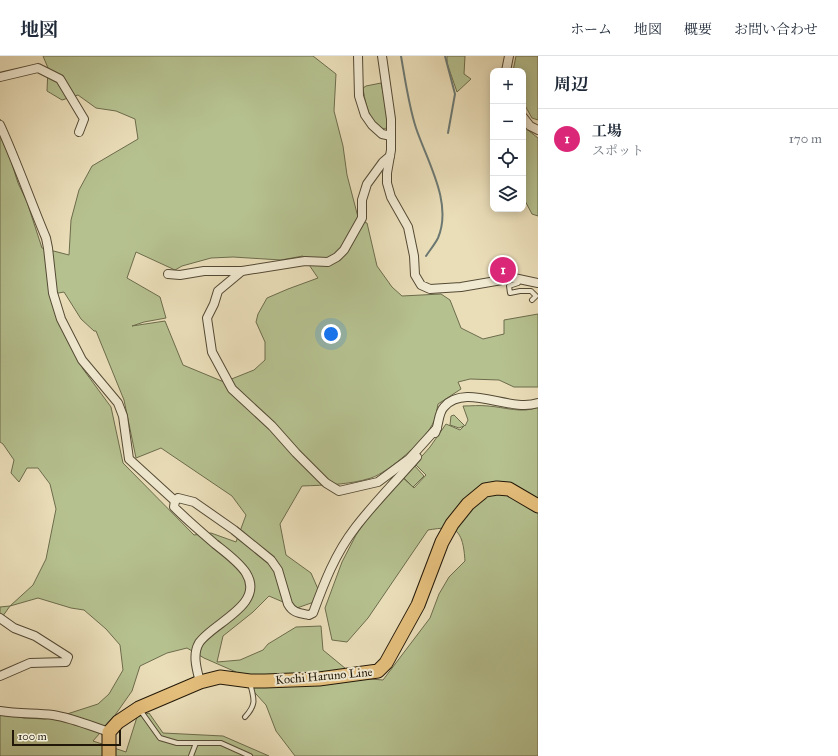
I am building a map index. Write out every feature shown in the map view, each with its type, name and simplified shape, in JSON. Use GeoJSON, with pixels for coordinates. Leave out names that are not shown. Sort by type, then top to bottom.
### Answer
{"type":"FeatureCollection","features":[{"type":"Feature","properties":{"kind":"main road","name":"Kochi Haruno Line"},"geometry":{"type":"LineString","coordinates":[[109,732],[118,722],[139,708],[200,682],[220,677],[250,681],[319,679],[378,671],[386,663],[418,605],[442,542],[452,524],[468,504],[485,490],[497,488],[509,489],[538,506]]}},
{"type":"Feature","properties":{"kind":"main road"},"geometry":{"type":"LineString","coordinates":[[109,732],[109,756]]}},
{"type":"Feature","properties":{"kind":"street"},"geometry":{"type":"LineString","coordinates":[[358,56],[359,96],[365,115],[372,125],[382,134],[391,136]]}},
{"type":"Feature","properties":{"kind":"street"},"geometry":{"type":"LineString","coordinates":[[382,56],[391,119],[390,156],[387,183],[391,197],[408,227],[414,256],[415,275],[421,285],[430,289],[461,287],[514,278],[538,283]]}},
{"type":"Feature","properties":{"kind":"street"},"geometry":{"type":"LineString","coordinates":[[506,68],[508,56]]}},
{"type":"Feature","properties":{"kind":"street"},"geometry":{"type":"LineString","coordinates":[[0,77],[38,68],[60,79],[84,119],[79,132]]}},
{"type":"Feature","properties":{"kind":"street"},"geometry":{"type":"LineString","coordinates":[[526,121],[530,126],[538,130]]}},
{"type":"Feature","properties":{"kind":"street"},"geometry":{"type":"LineString","coordinates":[[0,125],[14,155],[20,176],[46,238],[53,293],[62,319],[82,360],[118,403],[123,416],[129,459],[175,501]]}},
{"type":"Feature","properties":{"kind":"street"},"geometry":{"type":"LineString","coordinates":[[168,274],[180,275],[204,271],[242,271],[305,261],[328,262],[337,258],[344,250],[362,218],[362,200],[367,184],[390,156]]}},
{"type":"Feature","properties":{"kind":"street"},"geometry":{"type":"LineString","coordinates":[[242,271],[218,291],[214,304],[207,318],[212,352],[232,389],[272,426],[326,483],[340,491],[378,482],[409,459],[437,428]]}},
{"type":"Feature","properties":{"kind":"street"},"geometry":{"type":"LineString","coordinates":[[175,501],[178,498],[194,502],[258,548],[271,560],[278,570],[288,604],[291,609],[294,612],[309,616],[313,613],[328,574],[354,528],[428,445],[437,428],[442,409],[450,400],[469,396],[520,405],[538,403]]}},
{"type":"Feature","properties":{"kind":"street"},"geometry":{"type":"LineString","coordinates":[[175,501],[174,507],[190,523],[230,556],[246,574],[250,586],[248,594],[237,612],[209,633],[199,644],[195,656],[200,682]]}},
{"type":"Feature","properties":{"kind":"street"},"geometry":{"type":"LineString","coordinates":[[0,618],[14,628],[36,636],[68,657],[66,662],[30,663],[0,676]]}},
{"type":"Feature","properties":{"kind":"street"},"geometry":{"type":"LineString","coordinates":[[0,711],[59,717],[109,732]]}},
{"type":"Feature","properties":{"kind":"lane"},"geometry":{"type":"LineString","coordinates":[[522,279],[518,283],[509,286],[510,293],[520,290],[531,291],[536,296],[532,300]]}},
{"type":"Feature","properties":{"kind":"lane"},"geometry":{"type":"LineString","coordinates":[[245,717],[252,709],[254,700],[250,681]]}},
{"type":"Feature","properties":{"kind":"lane"},"geometry":{"type":"LineString","coordinates":[[139,708],[160,738],[177,743],[221,743],[250,756]]}},
{"type":"Feature","properties":{"kind":"lane"},"geometry":{"type":"LineString","coordinates":[[191,756],[196,743]]}},
{"type":"Feature","properties":{"kind":"green space"},"geometry":{"type":"Polygon","coordinates":[[[43,56],[313,56],[336,74],[334,111],[343,146],[347,175],[359,221],[367,223],[377,266],[392,287],[402,296],[441,294],[450,300],[461,328],[483,339],[504,334],[504,320],[538,314],[538,387],[514,387],[499,380],[470,379],[458,382],[461,389],[438,404],[434,421],[424,437],[407,454],[379,475],[354,482],[302,486],[280,524],[286,555],[311,573],[318,589],[314,602],[297,608],[269,596],[253,612],[223,636],[217,662],[240,660],[263,650],[268,644],[296,627],[321,626],[323,650],[357,678],[383,680],[430,618],[439,594],[449,577],[465,561],[463,545],[459,535],[452,529],[445,528],[428,530],[368,618],[347,642],[332,640],[325,608],[342,562],[356,535],[374,509],[402,477],[414,488],[426,475],[415,464],[430,447],[446,424],[460,430],[464,426],[459,428],[450,425],[451,416],[454,415],[465,426],[468,420],[463,406],[485,406],[520,410],[538,407],[538,756],[295,756],[276,731],[266,705],[236,672],[204,658],[187,648],[167,653],[140,666],[132,691],[113,718],[93,741],[126,752],[137,717],[149,713],[163,733],[223,736],[269,756],[0,756],[0,713],[24,718],[45,719],[64,715],[98,704],[109,694],[123,670],[120,645],[106,629],[84,610],[71,608],[38,598],[10,606],[33,585],[46,559],[56,509],[50,484],[38,468],[27,468],[19,482],[11,473],[14,460],[0,442],[0,119],[18,183],[27,202],[42,248],[69,255],[71,220],[79,190],[92,166],[138,139],[135,119],[116,111],[96,108],[78,95],[62,100],[47,91],[48,68],[43,56]],[[136,252],[127,278],[160,297],[166,318],[132,326],[165,321],[183,365],[224,382],[254,370],[265,360],[265,342],[256,322],[258,314],[267,298],[318,278],[303,256],[281,260],[233,257],[211,258],[182,266],[175,270],[136,252]],[[64,292],[53,294],[83,369],[111,407],[123,463],[194,535],[211,533],[236,542],[246,515],[232,496],[161,448],[136,458],[124,400],[96,331],[94,331],[81,319],[64,292]]]}},
{"type":"Feature","properties":{"kind":"green space"},"geometry":{"type":"Polygon","coordinates":[[[447,56],[465,56],[464,74],[471,79],[457,92],[447,63],[447,56]]]}},
{"type":"Feature","properties":{"kind":"green space"},"geometry":{"type":"Polygon","coordinates":[[[516,56],[538,56],[538,120],[532,118],[526,107],[526,68],[514,68],[516,56]]]}},
{"type":"Feature","properties":{"kind":"green space"},"geometry":{"type":"Polygon","coordinates":[[[381,83],[388,115],[388,127],[384,129],[371,118],[363,88],[381,83]]]}},
{"type":"Feature","properties":{"kind":"green space"},"geometry":{"type":"Polygon","coordinates":[[[526,129],[538,138],[538,216],[532,214],[526,203],[526,129]]]}},
{"type":"Feature","properties":{"kind":"green space"},"geometry":{"type":"Polygon","coordinates":[[[413,464],[424,476],[413,487],[402,476],[413,464]]]}},
{"type":"Feature","properties":{"kind":"green space"},"geometry":{"type":"Polygon","coordinates":[[[10,606],[0,620],[0,607],[10,606]]]}},
{"type":"Feature","properties":{"kind":"waterway"},"geometry":{"type":"LineString","coordinates":[[401,56],[407,93],[416,128],[432,168],[441,197],[442,225],[438,238],[426,256]]}},
{"type":"Feature","properties":{"kind":"waterway"},"geometry":{"type":"LineString","coordinates":[[445,56],[455,94],[448,133]]}},
{"type":"Feature","properties":{"kind":"place","name":"工場"},"geometry":{"type":"Point","coordinates":[503,270]}}]}
